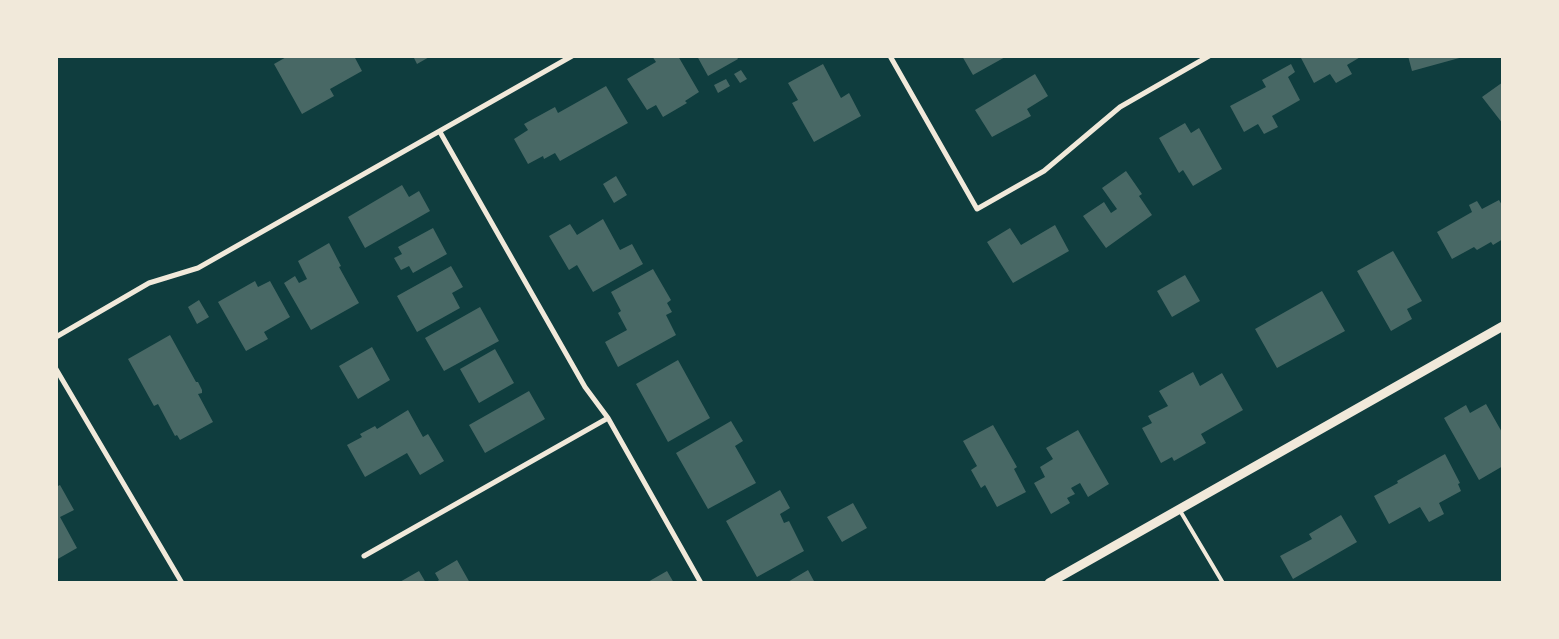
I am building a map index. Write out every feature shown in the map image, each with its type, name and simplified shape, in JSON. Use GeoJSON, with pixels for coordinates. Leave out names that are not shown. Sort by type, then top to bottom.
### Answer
{"type":"FeatureCollection","features":[{"type":"Feature","properties":{"kind":"street"},"geometry":{"type":"LineString","coordinates":[[56,337],[149,283],[198,268],[572,56]]}},
{"type":"Feature","properties":{"kind":"street"},"geometry":{"type":"LineString","coordinates":[[890,56],[977,209],[1044,172],[1120,108],[1208,56]]}},
{"type":"Feature","properties":{"kind":"street"},"geometry":{"type":"LineString","coordinates":[[440,132],[585,387],[608,418],[701,583]]}},
{"type":"Feature","properties":{"kind":"street"},"geometry":{"type":"LineString","coordinates":[[1049,583],[1503,326]]}},
{"type":"Feature","properties":{"kind":"street"},"geometry":{"type":"LineString","coordinates":[[56,369],[182,583]]}},
{"type":"Feature","properties":{"kind":"street"},"geometry":{"type":"LineString","coordinates":[[364,556],[608,418]]}},
{"type":"Feature","properties":{"kind":"lane"},"geometry":{"type":"LineString","coordinates":[[1179,509],[1222,583]]}},
{"type":"Feature","properties":{"kind":"building"},"geometry":{"type":"Polygon","coordinates":[[[288,56],[354,56],[362,71],[330,89],[334,96],[302,114],[274,64],[288,56]]]}},
{"type":"Feature","properties":{"kind":"building"},"geometry":{"type":"Polygon","coordinates":[[[413,56],[431,56],[417,64],[413,56]]]}},
{"type":"Feature","properties":{"kind":"building"},"geometry":{"type":"Polygon","coordinates":[[[652,56],[678,56],[699,92],[685,101],[687,103],[663,117],[656,105],[647,110],[627,79],[656,62],[652,56]]]}},
{"type":"Feature","properties":{"kind":"building"},"geometry":{"type":"Polygon","coordinates":[[[697,56],[736,56],[738,59],[708,76],[697,56]]]}},
{"type":"Feature","properties":{"kind":"building"},"geometry":{"type":"Polygon","coordinates":[[[962,56],[1007,56],[973,75],[962,56]]]}},
{"type":"Feature","properties":{"kind":"building"},"geometry":{"type":"Polygon","coordinates":[[[1300,56],[1362,56],[1347,65],[1352,74],[1336,83],[1330,74],[1314,83],[1300,56]]]}},
{"type":"Feature","properties":{"kind":"building"},"geometry":{"type":"Polygon","coordinates":[[[1408,56],[1463,56],[1463,57],[1412,71],[1408,56]]]}},
{"type":"Feature","properties":{"kind":"building"},"geometry":{"type":"Polygon","coordinates":[[[823,64],[841,98],[849,93],[861,116],[814,142],[792,103],[798,100],[788,83],[823,64]]]}},
{"type":"Feature","properties":{"kind":"building"},"geometry":{"type":"Polygon","coordinates":[[[1291,64],[1295,72],[1288,77],[1300,100],[1272,116],[1278,127],[1264,134],[1258,124],[1244,132],[1230,106],[1266,87],[1262,80],[1291,64]]]}},
{"type":"Feature","properties":{"kind":"building"},"geometry":{"type":"Polygon","coordinates":[[[741,70],[747,79],[740,83],[734,74],[741,70]]]}},
{"type":"Feature","properties":{"kind":"building"},"geometry":{"type":"Polygon","coordinates":[[[1035,74],[1048,96],[1027,109],[1031,116],[992,137],[975,110],[1035,74]]]}},
{"type":"Feature","properties":{"kind":"building"},"geometry":{"type":"Polygon","coordinates":[[[726,79],[730,86],[718,93],[714,85],[726,79]]]}},
{"type":"Feature","properties":{"kind":"building"},"geometry":{"type":"Polygon","coordinates":[[[1503,82],[1503,124],[1482,97],[1503,82]]]}},
{"type":"Feature","properties":{"kind":"building"},"geometry":{"type":"Polygon","coordinates":[[[606,86],[628,123],[560,161],[555,153],[544,159],[543,156],[528,164],[514,139],[528,130],[524,124],[555,107],[558,113],[606,86]]]}},
{"type":"Feature","properties":{"kind":"building"},"geometry":{"type":"Polygon","coordinates":[[[1185,123],[1191,133],[1199,128],[1222,169],[1193,186],[1183,170],[1179,173],[1159,138],[1185,123]]]}},
{"type":"Feature","properties":{"kind":"building"},"geometry":{"type":"Polygon","coordinates":[[[1126,171],[1142,194],[1139,196],[1152,215],[1106,248],[1083,216],[1104,202],[1111,213],[1117,209],[1102,188],[1126,171]]]}},
{"type":"Feature","properties":{"kind":"building"},"geometry":{"type":"Polygon","coordinates":[[[616,176],[627,195],[614,203],[603,184],[616,176]]]}},
{"type":"Feature","properties":{"kind":"building"},"geometry":{"type":"Polygon","coordinates":[[[402,185],[409,197],[419,191],[430,211],[365,248],[348,217],[402,185]]]}},
{"type":"Feature","properties":{"kind":"building"},"geometry":{"type":"Polygon","coordinates":[[[1499,200],[1503,207],[1503,239],[1493,245],[1491,242],[1477,250],[1474,247],[1452,259],[1437,232],[1472,212],[1469,205],[1477,201],[1482,209],[1499,200]]]}},
{"type":"Feature","properties":{"kind":"building"},"geometry":{"type":"Polygon","coordinates":[[[603,219],[620,250],[632,244],[643,264],[593,292],[577,265],[569,270],[549,236],[570,224],[577,235],[603,219]]]}},
{"type":"Feature","properties":{"kind":"building"},"geometry":{"type":"Polygon","coordinates":[[[1055,225],[1069,251],[1013,283],[987,242],[1010,228],[1021,245],[1055,225]]]}},
{"type":"Feature","properties":{"kind":"building"},"geometry":{"type":"Polygon","coordinates":[[[433,228],[447,254],[413,273],[409,266],[401,270],[394,258],[402,254],[398,247],[433,228]]]}},
{"type":"Feature","properties":{"kind":"building"},"geometry":{"type":"Polygon","coordinates":[[[329,243],[341,266],[339,267],[359,303],[311,330],[284,283],[295,276],[299,283],[307,279],[298,261],[329,243]]]}},
{"type":"Feature","properties":{"kind":"building"},"geometry":{"type":"Polygon","coordinates":[[[1393,251],[1422,301],[1407,309],[1412,319],[1391,331],[1357,271],[1393,251]]]}},
{"type":"Feature","properties":{"kind":"building"},"geometry":{"type":"Polygon","coordinates":[[[451,266],[463,287],[452,293],[460,308],[417,332],[397,296],[451,266]]]}},
{"type":"Feature","properties":{"kind":"building"},"geometry":{"type":"Polygon","coordinates":[[[653,269],[671,300],[667,303],[672,312],[666,315],[676,335],[618,367],[605,342],[627,330],[618,313],[621,311],[611,292],[653,269]]]}},
{"type":"Feature","properties":{"kind":"building"},"geometry":{"type":"Polygon","coordinates":[[[1185,275],[1200,301],[1172,317],[1157,291],[1185,275]]]}},
{"type":"Feature","properties":{"kind":"building"},"geometry":{"type":"Polygon","coordinates":[[[255,281],[258,287],[270,281],[290,317],[264,332],[268,339],[246,351],[218,302],[255,281]]]}},
{"type":"Feature","properties":{"kind":"building"},"geometry":{"type":"Polygon","coordinates":[[[1322,291],[1345,331],[1277,368],[1255,329],[1322,291]]]}},
{"type":"Feature","properties":{"kind":"building"},"geometry":{"type":"Polygon","coordinates":[[[199,300],[209,317],[197,324],[188,307],[199,300]]]}},
{"type":"Feature","properties":{"kind":"building"},"geometry":{"type":"Polygon","coordinates":[[[480,307],[499,341],[444,371],[425,338],[480,307]]]}},
{"type":"Feature","properties":{"kind":"building"},"geometry":{"type":"Polygon","coordinates":[[[170,335],[202,390],[202,393],[198,394],[213,422],[180,440],[177,435],[175,436],[158,404],[154,406],[128,359],[170,335]]]}},
{"type":"Feature","properties":{"kind":"building"},"geometry":{"type":"Polygon","coordinates":[[[372,347],[390,380],[358,399],[339,366],[372,347]]]}},
{"type":"Feature","properties":{"kind":"building"},"geometry":{"type":"Polygon","coordinates":[[[495,349],[514,383],[479,403],[460,369],[495,349]]]}},
{"type":"Feature","properties":{"kind":"building"},"geometry":{"type":"Polygon","coordinates":[[[678,360],[710,418],[668,442],[636,384],[678,360]]]}},
{"type":"Feature","properties":{"kind":"building"},"geometry":{"type":"Polygon","coordinates":[[[1193,372],[1200,386],[1222,373],[1243,410],[1201,434],[1206,443],[1174,461],[1172,457],[1161,463],[1142,428],[1152,423],[1148,416],[1168,406],[1159,391],[1193,372]]]}},
{"type":"Feature","properties":{"kind":"building"},"geometry":{"type":"Polygon","coordinates":[[[529,391],[545,419],[485,453],[469,425],[529,391]]]}},
{"type":"Feature","properties":{"kind":"building"},"geometry":{"type":"Polygon","coordinates":[[[1486,404],[1503,434],[1503,466],[1479,480],[1444,418],[1466,405],[1470,413],[1486,404]]]}},
{"type":"Feature","properties":{"kind":"building"},"geometry":{"type":"Polygon","coordinates":[[[408,410],[423,437],[428,434],[444,461],[420,475],[407,453],[365,477],[347,445],[362,437],[360,434],[375,426],[377,429],[408,410]]]}},
{"type":"Feature","properties":{"kind":"building"},"geometry":{"type":"Polygon","coordinates":[[[731,421],[743,441],[735,446],[756,483],[708,509],[676,453],[731,421]]]}},
{"type":"Feature","properties":{"kind":"building"},"geometry":{"type":"Polygon","coordinates":[[[993,425],[1017,467],[1014,469],[1026,492],[997,507],[985,485],[981,488],[971,470],[977,466],[963,441],[993,425]]]}},
{"type":"Feature","properties":{"kind":"building"},"geometry":{"type":"Polygon","coordinates":[[[1078,430],[1109,484],[1088,497],[1080,483],[1071,488],[1075,494],[1067,498],[1070,503],[1051,514],[1034,483],[1045,477],[1040,467],[1053,459],[1046,448],[1078,430]]]}},
{"type":"Feature","properties":{"kind":"building"},"geometry":{"type":"Polygon","coordinates":[[[1445,454],[1460,483],[1458,484],[1461,491],[1439,503],[1444,514],[1429,522],[1420,507],[1389,524],[1374,496],[1445,454]]]}},
{"type":"Feature","properties":{"kind":"building"},"geometry":{"type":"Polygon","coordinates":[[[60,485],[74,510],[60,517],[77,548],[56,560],[56,487],[60,485]]]}},
{"type":"Feature","properties":{"kind":"building"},"geometry":{"type":"Polygon","coordinates":[[[780,490],[790,508],[780,514],[784,523],[789,521],[804,551],[757,577],[726,521],[780,490]]]}},
{"type":"Feature","properties":{"kind":"building"},"geometry":{"type":"Polygon","coordinates":[[[853,503],[867,528],[842,542],[827,517],[853,503]]]}},
{"type":"Feature","properties":{"kind":"building"},"geometry":{"type":"Polygon","coordinates":[[[1341,515],[1357,542],[1293,579],[1280,556],[1312,539],[1309,534],[1341,515]]]}},
{"type":"Feature","properties":{"kind":"building"},"geometry":{"type":"Polygon","coordinates":[[[457,560],[470,583],[435,583],[439,580],[435,573],[457,560]]]}},
{"type":"Feature","properties":{"kind":"building"},"geometry":{"type":"Polygon","coordinates":[[[808,570],[815,583],[786,583],[808,570]]]}},
{"type":"Feature","properties":{"kind":"building"},"geometry":{"type":"Polygon","coordinates":[[[419,571],[426,583],[398,583],[419,571]]]}},
{"type":"Feature","properties":{"kind":"building"},"geometry":{"type":"Polygon","coordinates":[[[667,571],[674,583],[646,583],[667,571]]]}}]}
